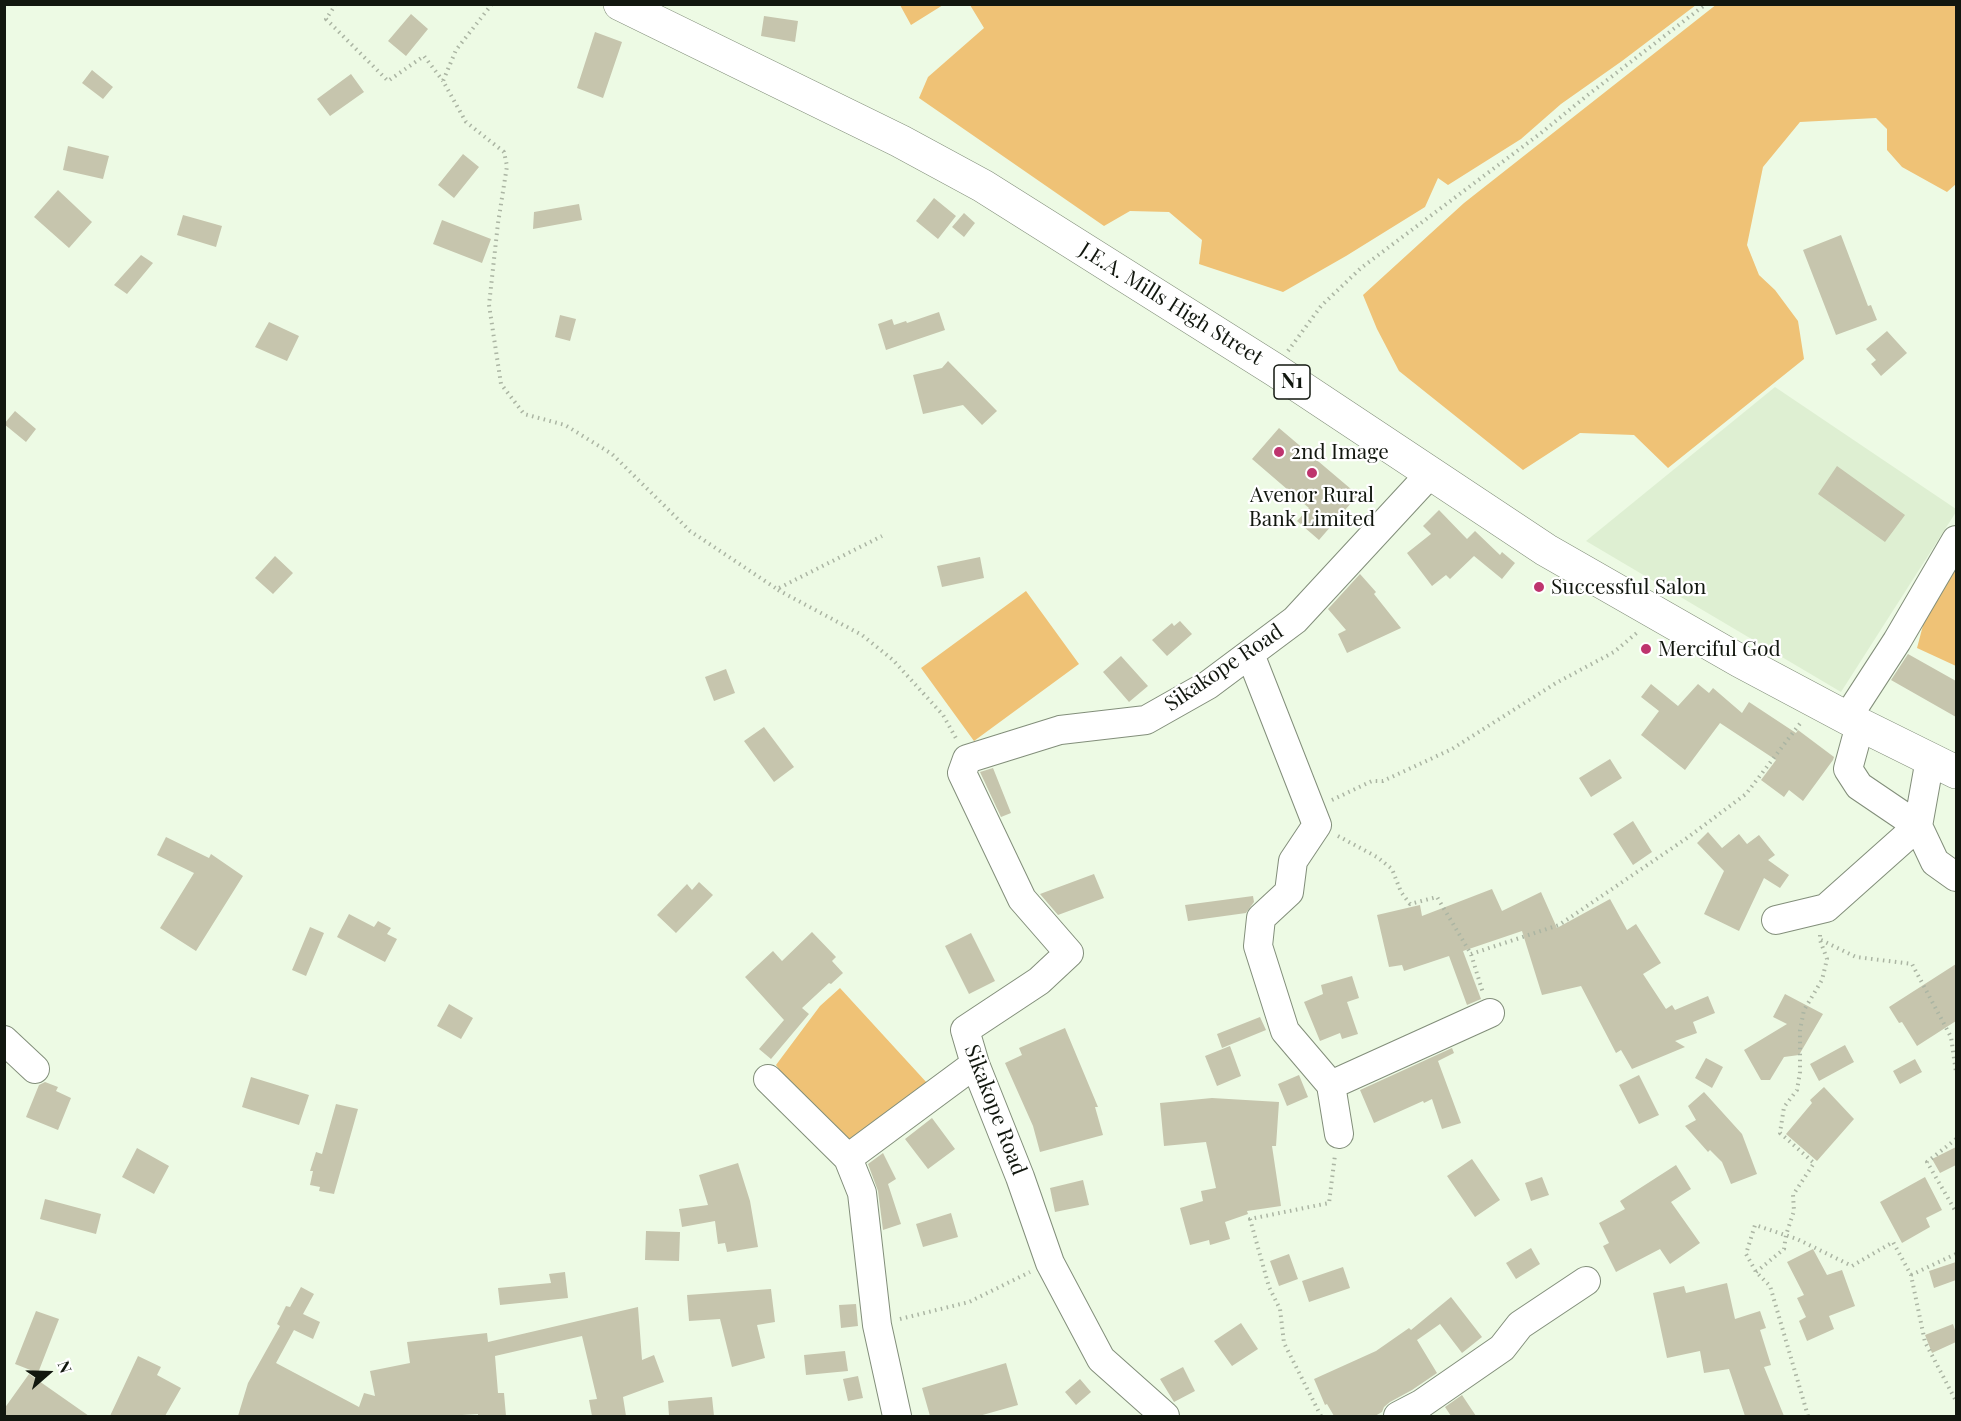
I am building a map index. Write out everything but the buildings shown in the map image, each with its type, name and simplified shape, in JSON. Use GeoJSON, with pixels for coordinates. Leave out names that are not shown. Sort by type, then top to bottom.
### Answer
{"type":"FeatureCollection","features":[{"type":"Feature","properties":{"kind":"highway","name":"J.E.A. Mills High Street"},"geometry":{"type":"LineString","coordinates":[[620,4],[900,141],[983,186],[1275,370],[1546,550],[1740,661],[1853,722],[1943,766]]}},
{"type":"Feature","properties":{"kind":"street","name":"Sikakope Road"},"geometry":{"type":"LineString","coordinates":[[1165,1416],[1101,1359],[1050,1263],[1020,1177],[975,1064],[965,1030],[1039,981],[1069,953],[1022,899],[962,773],[967,759],[1060,730],[1146,720],[1208,685],[1295,620],[1430,474]]}},
{"type":"Feature","properties":{"kind":"street"},"geometry":{"type":"LineString","coordinates":[[1956,540],[1853,722],[1848,769],[1859,786],[1918,826],[1935,862],[1956,878]]}},
{"type":"Feature","properties":{"kind":"street"},"geometry":{"type":"LineString","coordinates":[[1250,654],[1314,817],[1293,861],[1289,892],[1261,918],[1258,946],[1285,1031],[1331,1085],[1339,1134]]}},
{"type":"Feature","properties":{"kind":"street"},"geometry":{"type":"LineString","coordinates":[[1776,920],[1826,908],[1918,826],[1943,766]]}},
{"type":"Feature","properties":{"kind":"street"},"geometry":{"type":"LineString","coordinates":[[1331,1085],[1490,1013]]}},
{"type":"Feature","properties":{"kind":"street"},"geometry":{"type":"LineString","coordinates":[[4,1040],[35,1069]]}},
{"type":"Feature","properties":{"kind":"street"},"geometry":{"type":"LineString","coordinates":[[848,1158],[975,1064]]}},
{"type":"Feature","properties":{"kind":"street"},"geometry":{"type":"LineString","coordinates":[[768,1079],[848,1158],[862,1193],[877,1325],[897,1416]]}},
{"type":"Feature","properties":{"kind":"street"},"geometry":{"type":"LineString","coordinates":[[1398,1416],[1421,1404],[1502,1348],[1520,1325],[1586,1281]]}},
{"type":"Feature","properties":{"kind":"path"},"geometry":{"type":"LineString","coordinates":[[336,4],[326,19],[388,81],[424,56],[443,81],[466,122],[504,152],[507,166],[489,305],[501,384],[524,414],[565,425],[612,454],[690,531],[777,589],[862,635],[893,660],[943,715],[967,759]]}},
{"type":"Feature","properties":{"kind":"path"},"geometry":{"type":"LineString","coordinates":[[443,81],[456,51],[492,4]]}},
{"type":"Feature","properties":{"kind":"path"},"geometry":{"type":"LineString","coordinates":[[1275,370],[1321,306],[1361,268],[1541,133],[1706,4]]}},
{"type":"Feature","properties":{"kind":"path"},"geometry":{"type":"LineString","coordinates":[[777,589],[882,536]]}},
{"type":"Feature","properties":{"kind":"path"},"geometry":{"type":"LineString","coordinates":[[1490,1013],[1471,954],[1437,897],[1410,904],[1401,892],[1392,869],[1377,856],[1314,817],[1372,781],[1383,781],[1452,749],[1556,683],[1614,651],[1644,627]]}},
{"type":"Feature","properties":{"kind":"path"},"geometry":{"type":"LineString","coordinates":[[1471,954],[1559,924],[1687,838],[1746,794],[1803,718]]}},
{"type":"Feature","properties":{"kind":"path"},"geometry":{"type":"LineString","coordinates":[[1756,1272],[1784,1248],[1794,1211],[1793,1195],[1814,1163],[1780,1133],[1784,1107],[1797,1090],[1800,1072],[1800,1030],[1804,1010],[1822,980],[1827,959],[1820,940],[1819,920],[1826,908]]}},
{"type":"Feature","properties":{"kind":"path"},"geometry":{"type":"LineString","coordinates":[[1820,940],[1856,957],[1912,964],[1951,1037],[1956,1072]]}},
{"type":"Feature","properties":{"kind":"path"},"geometry":{"type":"LineString","coordinates":[[1951,1042],[1956,1038]]}},
{"type":"Feature","properties":{"kind":"path"},"geometry":{"type":"LineString","coordinates":[[1321,1416],[1284,1343],[1280,1309],[1269,1287],[1250,1219],[1329,1203],[1339,1134]]}},
{"type":"Feature","properties":{"kind":"path"},"geometry":{"type":"LineString","coordinates":[[1956,1139],[1927,1162],[1956,1212]]}},
{"type":"Feature","properties":{"kind":"path"},"geometry":{"type":"LineString","coordinates":[[1808,1416],[1770,1286],[1756,1272],[1746,1254],[1755,1225],[1786,1235],[1852,1266],[1893,1242],[1911,1275],[1925,1342],[1956,1401]]}},
{"type":"Feature","properties":{"kind":"path"},"geometry":{"type":"LineString","coordinates":[[1911,1275],[1956,1254]]}},
{"type":"Feature","properties":{"kind":"path"},"geometry":{"type":"LineString","coordinates":[[877,1325],[969,1302],[1050,1263]]}},
{"type":"Feature","properties":{"kind":"shaded area"},"geometry":{"type":"Polygon","coordinates":[[[1717,4],[1956,5],[1956,184],[1947,192],[1902,167],[1887,150],[1887,129],[1876,118],[1800,122],[1763,167],[1747,245],[1759,275],[1775,290],[1798,321],[1804,359],[1668,468],[1634,435],[1580,433],[1523,470],[1399,371],[1377,329],[1363,295],[1464,203],[1717,4]]]}},
{"type":"Feature","properties":{"kind":"shaded area"},"geometry":{"type":"Polygon","coordinates":[[[900,5],[943,5],[911,25],[900,5]]]}},
{"type":"Feature","properties":{"kind":"shaded area"},"geometry":{"type":"Polygon","coordinates":[[[970,5],[1696,5],[1561,104],[1521,139],[1448,185],[1438,178],[1425,207],[1283,292],[1199,264],[1202,240],[1169,212],[1130,211],[1104,226],[919,98],[928,77],[984,28],[970,5]]]}},
{"type":"Feature","properties":{"kind":"shaded area"},"geometry":{"type":"Polygon","coordinates":[[[1775,387],[1956,509],[1841,692],[1586,541],[1775,387]]]}},
{"type":"Feature","properties":{"kind":"shaded area"},"geometry":{"type":"Polygon","coordinates":[[[1956,567],[1956,666],[1917,648],[1926,614],[1956,567]]]}},
{"type":"Feature","properties":{"kind":"shaded area"},"geometry":{"type":"Polygon","coordinates":[[[1026,591],[1079,664],[974,741],[921,668],[1026,591]]]}},
{"type":"Feature","properties":{"kind":"shaded area"},"geometry":{"type":"Polygon","coordinates":[[[840,988],[928,1084],[854,1149],[810,1113],[776,1065],[820,1006],[840,988]]]}},
{"type":"Feature","properties":{"kind":"place","name":"2nd Image"},"geometry":{"type":"Point","coordinates":[1279,452]}},
{"type":"Feature","properties":{"kind":"place","name":"Avenor Rural Bank Limited"},"geometry":{"type":"Point","coordinates":[1312,473]}},
{"type":"Feature","properties":{"kind":"place","name":"Successful Salon"},"geometry":{"type":"Point","coordinates":[1539,587]}},
{"type":"Feature","properties":{"kind":"place","name":"Merciful God"},"geometry":{"type":"Point","coordinates":[1646,649]}}]}
